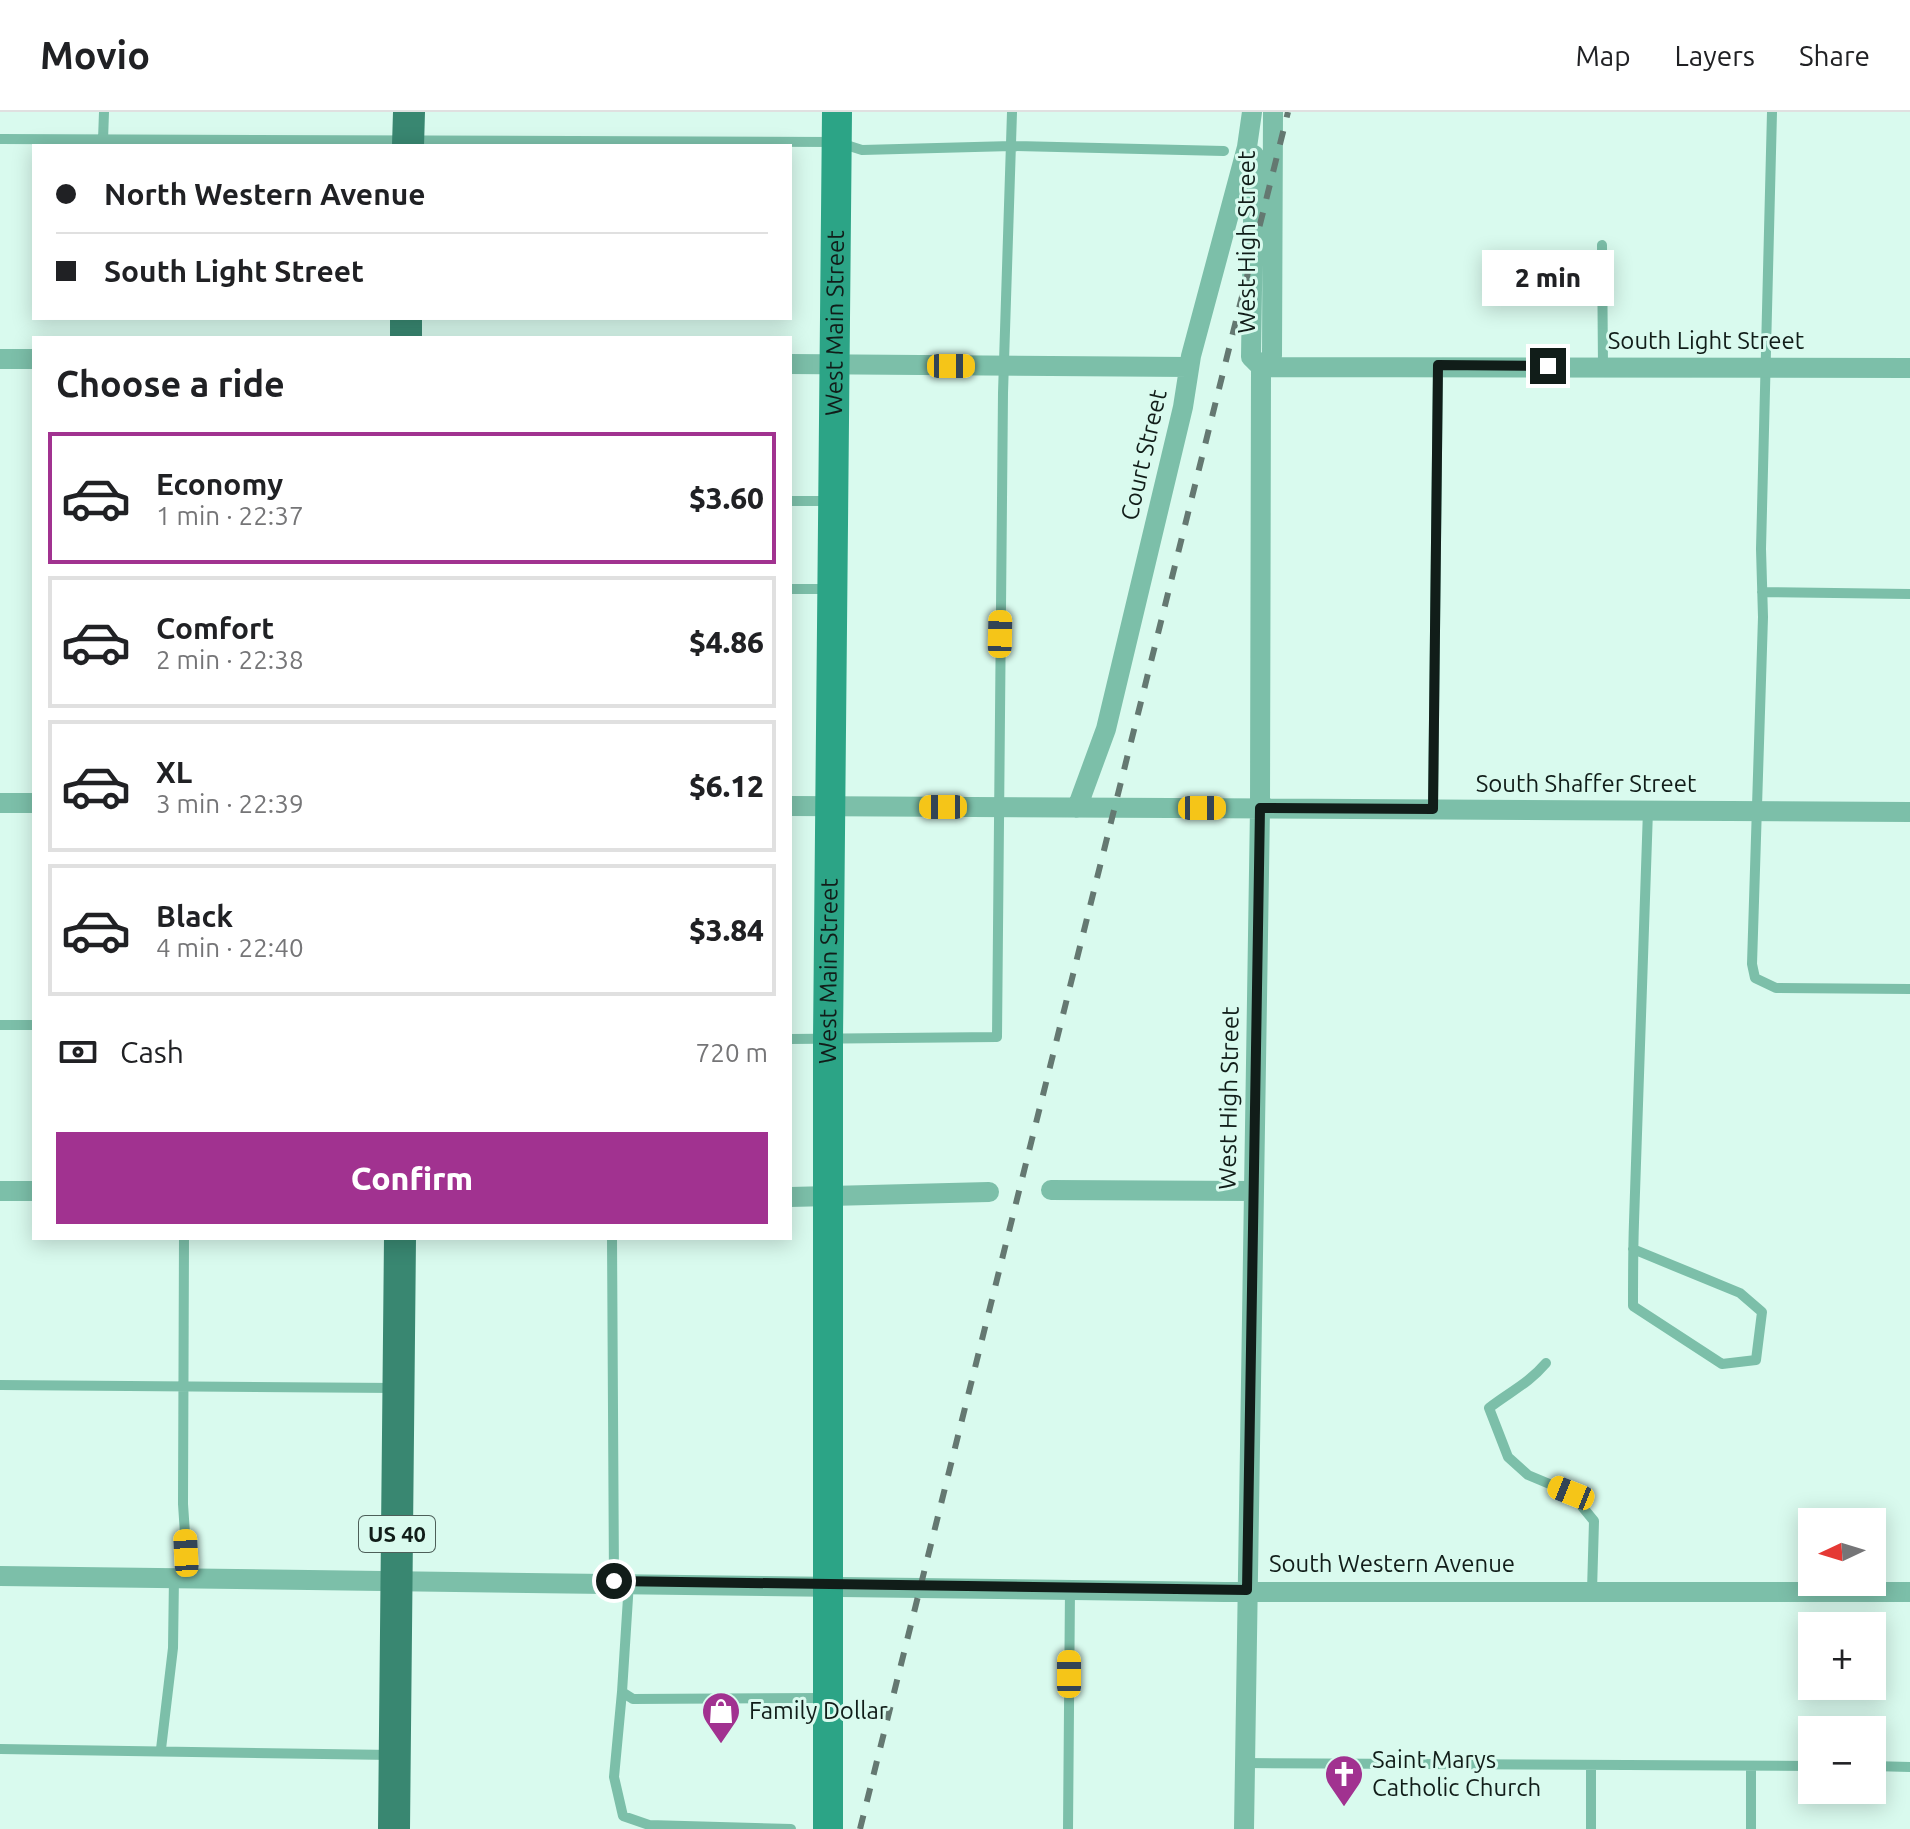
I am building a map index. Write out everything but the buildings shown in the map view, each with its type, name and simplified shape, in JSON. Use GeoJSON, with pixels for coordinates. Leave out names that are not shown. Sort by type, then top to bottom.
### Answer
{"type":"FeatureCollection","features":[{"type":"Feature","properties":{"kind":"main road","name":"US 40"},"geometry":{"type":"LineString","coordinates":[[394,1829],[400,1240]]}},
{"type":"Feature","properties":{"kind":"street","name":"West Main Street"},"geometry":{"type":"LineString","coordinates":[[828,1829],[827,1196],[837,112]]}},
{"type":"Feature","properties":{"kind":"street","name":"West High Street"},"geometry":{"type":"LineString","coordinates":[[1254,112],[1251,357],[1261,367]]}},
{"type":"Feature","properties":{"kind":"street","name":"Court Street"},"geometry":{"type":"LineString","coordinates":[[1077,808],[1106,729],[1183,407],[1189,367],[1254,112]]}},
{"type":"Feature","properties":{"kind":"street","name":"West High Street"},"geometry":{"type":"LineString","coordinates":[[1244,1829],[1260,808],[1261,367],[1272,356],[1273,112]]}},
{"type":"Feature","properties":{"kind":"street"},"geometry":{"type":"LineString","coordinates":[[0,359],[32,359]]}},
{"type":"Feature","properties":{"kind":"street"},"geometry":{"type":"LineString","coordinates":[[792,364],[1189,367]]}},
{"type":"Feature","properties":{"kind":"street","name":"South Light Street"},"geometry":{"type":"LineString","coordinates":[[1261,367],[1910,368]]}},
{"type":"Feature","properties":{"kind":"street"},"geometry":{"type":"LineString","coordinates":[[0,803],[32,803]]}},
{"type":"Feature","properties":{"kind":"street","name":"South Shaffer Street"},"geometry":{"type":"LineString","coordinates":[[792,806],[1910,812]]}},
{"type":"Feature","properties":{"kind":"street"},"geometry":{"type":"LineString","coordinates":[[1051,1190],[1254,1191]]}},
{"type":"Feature","properties":{"kind":"street"},"geometry":{"type":"LineString","coordinates":[[0,1191],[32,1191]]}},
{"type":"Feature","properties":{"kind":"street"},"geometry":{"type":"LineString","coordinates":[[792,1197],[989,1192]]}},
{"type":"Feature","properties":{"kind":"street","name":"South Western Avenue"},"geometry":{"type":"LineString","coordinates":[[0,1576],[622,1581],[1070,1589],[1910,1592]]}},
{"type":"Feature","properties":{"kind":"lane"},"geometry":{"type":"LineString","coordinates":[[103,140],[104,112]]}},
{"type":"Feature","properties":{"kind":"lane"},"geometry":{"type":"LineString","coordinates":[[792,1039],[997,1037],[1003,366],[1012,112]]}},
{"type":"Feature","properties":{"kind":"lane"},"geometry":{"type":"LineString","coordinates":[[1772,112],[1752,964],[1755,978],[1776,988],[1910,989]]}},
{"type":"Feature","properties":{"kind":"lane"},"geometry":{"type":"LineString","coordinates":[[0,139],[103,140],[409,133],[837,142],[862,150],[1012,146],[1224,151]]}},
{"type":"Feature","properties":{"kind":"lane"},"geometry":{"type":"LineString","coordinates":[[1602,245],[1603,366]]}},
{"type":"Feature","properties":{"kind":"lane"},"geometry":{"type":"LineString","coordinates":[[1433,809],[1438,365]]}},
{"type":"Feature","properties":{"kind":"lane"},"geometry":{"type":"LineString","coordinates":[[792,501],[833,501]]}},
{"type":"Feature","properties":{"kind":"lane"},"geometry":{"type":"LineString","coordinates":[[792,589],[833,589]]}},
{"type":"Feature","properties":{"kind":"lane"},"geometry":{"type":"LineString","coordinates":[[1762,592],[1910,594]]}},
{"type":"Feature","properties":{"kind":"lane"},"geometry":{"type":"LineString","coordinates":[[1633,1249],[1740,1293],[1762,1312],[1756,1360],[1722,1364],[1633,1306],[1633,1249],[1648,810]]}},
{"type":"Feature","properties":{"kind":"lane"},"geometry":{"type":"LineString","coordinates":[[0,1025],[32,1025]]}},
{"type":"Feature","properties":{"kind":"lane"},"geometry":{"type":"LineString","coordinates":[[161,1749],[181,1578],[184,1240]]}},
{"type":"Feature","properties":{"kind":"lane"},"geometry":{"type":"LineString","coordinates":[[612,1240],[622,1581],[622,1692],[614,1777],[623,1816],[649,1825],[791,1829]]}},
{"type":"Feature","properties":{"kind":"lane"},"geometry":{"type":"LineString","coordinates":[[1546,1363],[1526,1386],[1508,1393],[1489,1408],[1508,1457],[1528,1475],[1571,1493],[1594,1521],[1592,1591]]}},
{"type":"Feature","properties":{"kind":"lane"},"geometry":{"type":"LineString","coordinates":[[0,1385],[398,1388]]}},
{"type":"Feature","properties":{"kind":"lane"},"geometry":{"type":"LineString","coordinates":[[1068,1829],[1070,1589]]}},
{"type":"Feature","properties":{"kind":"lane"},"geometry":{"type":"LineString","coordinates":[[622,1692],[633,1699],[643,1700],[827,1698]]}},
{"type":"Feature","properties":{"kind":"lane"},"geometry":{"type":"LineString","coordinates":[[0,1749],[161,1749],[394,1755]]}},
{"type":"Feature","properties":{"kind":"lane"},"geometry":{"type":"LineString","coordinates":[[1245,1763],[1798,1766]]}},
{"type":"Feature","properties":{"kind":"lane"},"geometry":{"type":"LineString","coordinates":[[1591,1765],[1591,1829]]}},
{"type":"Feature","properties":{"kind":"lane"},"geometry":{"type":"LineString","coordinates":[[1751,1766],[1751,1829]]}},
{"type":"Feature","properties":{"kind":"lane"},"geometry":{"type":"LineString","coordinates":[[1886,1766],[1910,1767]]}},
{"type":"Feature","properties":{"kind":"railway"},"geometry":{"type":"LineString","coordinates":[[860,1829],[1288,112]]}},
{"type":"Feature","properties":{"kind":"place","name":"Family Dollar"},"geometry":{"type":"Point","coordinates":[721,1745]}},
{"type":"Feature","properties":{"kind":"place","name":"Saint Marys Catholic Church"},"geometry":{"type":"Point","coordinates":[1344,1808]}},
{"type":"Feature","properties":{"kind":"route"},"geometry":{"type":"LineString","coordinates":[[614,1581],[1247,1590],[1260,808],[1433,809],[1438,365],[1548,366]]}}]}
